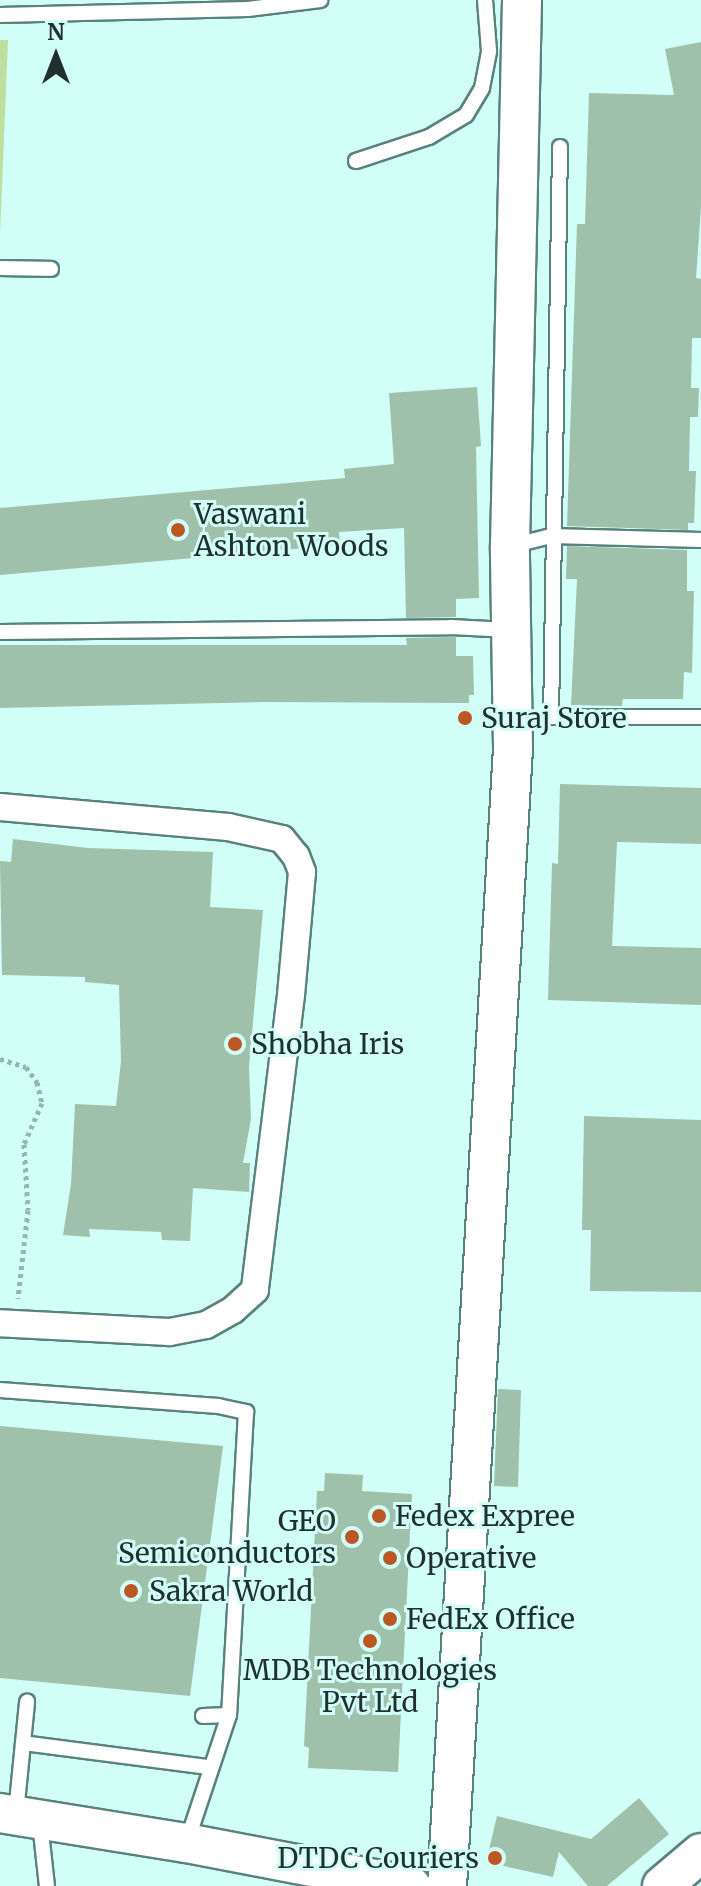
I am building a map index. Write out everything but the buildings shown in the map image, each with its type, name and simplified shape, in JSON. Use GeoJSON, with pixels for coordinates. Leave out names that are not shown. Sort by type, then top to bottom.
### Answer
{"type":"FeatureCollection","features":[{"type":"Feature","properties":{"kind":"street"},"geometry":{"type":"LineString","coordinates":[[447,1886],[513,748],[510,546],[522,0]]}},
{"type":"Feature","properties":{"kind":"street"},"geometry":{"type":"LineString","coordinates":[[0,807],[228,827],[282,839],[296,856],[302,872],[291,995],[255,1290],[233,1310],[206,1325],[169,1332],[8,1323]]}},
{"type":"Feature","properties":{"kind":"street"},"geometry":{"type":"LineString","coordinates":[[19,1816],[186,1843],[411,1886]]}},
{"type":"Feature","properties":{"kind":"street"},"geometry":{"type":"LineString","coordinates":[[662,1886],[701,1853]]}},
{"type":"Feature","properties":{"kind":"lane"},"geometry":{"type":"LineString","coordinates":[[0,15],[320,0]]}},
{"type":"Feature","properties":{"kind":"lane"},"geometry":{"type":"LineString","coordinates":[[356,161],[429,137],[466,115],[482,88],[489,51],[485,0]]}},
{"type":"Feature","properties":{"kind":"lane"},"geometry":{"type":"LineString","coordinates":[[560,147],[551,536],[551,717],[701,717]]}},
{"type":"Feature","properties":{"kind":"lane"},"geometry":{"type":"LineString","coordinates":[[0,268],[51,269]]}},
{"type":"Feature","properties":{"kind":"lane"},"geometry":{"type":"LineString","coordinates":[[510,546],[551,536],[701,540]]}},
{"type":"Feature","properties":{"kind":"lane"},"geometry":{"type":"LineString","coordinates":[[0,632],[451,627],[512,630]]}},
{"type":"Feature","properties":{"kind":"lane"},"geometry":{"type":"LineString","coordinates":[[0,1390],[218,1406],[246,1412],[229,1715],[186,1843]]}},
{"type":"Feature","properties":{"kind":"lane"},"geometry":{"type":"LineString","coordinates":[[27,1702],[19,1816],[47,1886]]}},
{"type":"Feature","properties":{"kind":"lane"},"geometry":{"type":"LineString","coordinates":[[203,1716],[229,1715]]}},
{"type":"Feature","properties":{"kind":"lane"},"geometry":{"type":"LineString","coordinates":[[23,1743],[209,1767]]}},
{"type":"Feature","properties":{"kind":"path"},"geometry":{"type":"LineString","coordinates":[[0,1059],[26,1067],[37,1082],[42,1103],[24,1144],[28,1210],[8,1323]]}},
{"type":"Feature","properties":{"kind":"green space"},"geometry":{"type":"Polygon","coordinates":[[[0,40],[8,40],[0,235],[0,40]]]}},
{"type":"Feature","properties":{"kind":"place","name":"Vaswani Ashton Woods"},"geometry":{"type":"Point","coordinates":[178,530]}},
{"type":"Feature","properties":{"kind":"place","name":"Suraj Store"},"geometry":{"type":"Point","coordinates":[465,718]}},
{"type":"Feature","properties":{"kind":"place","name":"Shobha Iris"},"geometry":{"type":"Point","coordinates":[235,1044]}},
{"type":"Feature","properties":{"kind":"place","name":"Fedex Expree"},"geometry":{"type":"Point","coordinates":[379,1516]}},
{"type":"Feature","properties":{"kind":"place","name":"GEO Semiconductors"},"geometry":{"type":"Point","coordinates":[352,1537]}},
{"type":"Feature","properties":{"kind":"place","name":"Operative"},"geometry":{"type":"Point","coordinates":[390,1558]}},
{"type":"Feature","properties":{"kind":"place","name":"Sakra World"},"geometry":{"type":"Point","coordinates":[131,1591]}},
{"type":"Feature","properties":{"kind":"place","name":"FedEx Office"},"geometry":{"type":"Point","coordinates":[390,1619]}},
{"type":"Feature","properties":{"kind":"place","name":"MDB Technologies Pvt Ltd"},"geometry":{"type":"Point","coordinates":[370,1641]}},
{"type":"Feature","properties":{"kind":"place","name":"DTDC Couriers"},"geometry":{"type":"Point","coordinates":[495,1858]}}]}
